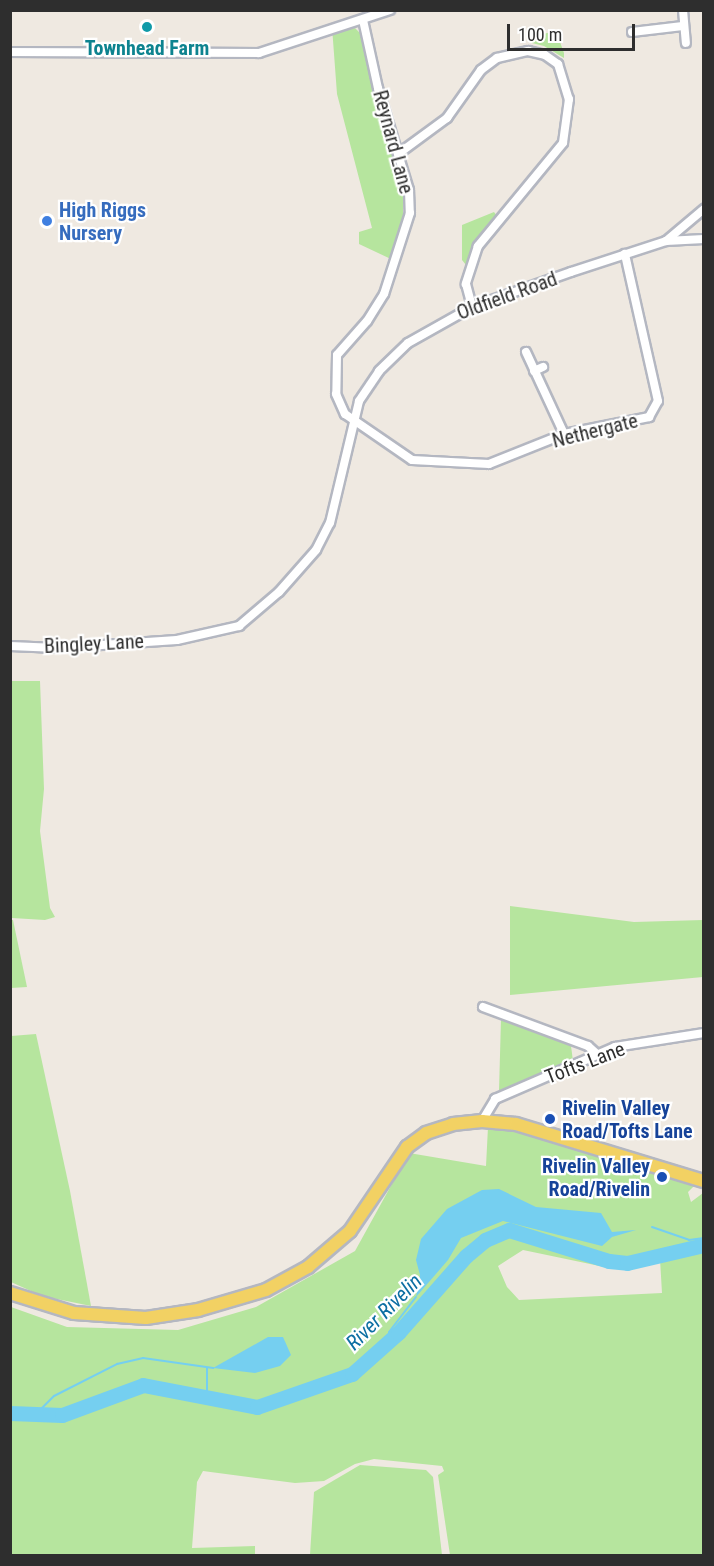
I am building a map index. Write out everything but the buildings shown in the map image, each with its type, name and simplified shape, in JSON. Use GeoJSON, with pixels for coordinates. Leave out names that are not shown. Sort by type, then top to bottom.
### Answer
{"type":"FeatureCollection","features":[{"type":"Feature","properties":{"kind":"main road"},"geometry":{"type":"LineString","coordinates":[[10,1293],[74,1313],[138,1318],[198,1310],[266,1290],[308,1267],[350,1230],[400,1155],[416,1138],[453,1124],[482,1121],[530,1128],[704,1181]]}},
{"type":"Feature","properties":{"kind":"street"},"geometry":{"type":"LineString","coordinates":[[10,52],[259,53],[390,10]]}},
{"type":"Feature","properties":{"kind":"street"},"geometry":{"type":"LineString","coordinates":[[682,10],[686,43]]}},
{"type":"Feature","properties":{"kind":"street","name":"Reynard Lane"},"geometry":{"type":"LineString","coordinates":[[352,419],[339,403],[334,364],[343,347],[376,307],[400,251],[410,202],[363,20]]}},
{"type":"Feature","properties":{"kind":"street"},"geometry":{"type":"LineString","coordinates":[[632,32],[683,26]]}},
{"type":"Feature","properties":{"kind":"street"},"geometry":{"type":"LineString","coordinates":[[399,154],[447,118],[481,70],[497,58],[528,51],[558,64],[569,99],[563,143],[478,246],[466,284],[472,307]]}},
{"type":"Feature","properties":{"kind":"street"},"geometry":{"type":"LineString","coordinates":[[666,241],[704,209]]}},
{"type":"Feature","properties":{"kind":"street","name":"Oldfield Road"},"geometry":{"type":"LineString","coordinates":[[177,640],[239,626],[305,564],[330,523],[352,419],[367,387],[392,357],[425,330],[472,307],[625,254],[666,241],[704,239]]}},
{"type":"Feature","properties":{"kind":"street","name":"Nethergate"},"geometry":{"type":"LineString","coordinates":[[352,419],[400,454],[420,462],[498,463],[564,434],[640,422],[656,409],[651,367],[625,254]]}},
{"type":"Feature","properties":{"kind":"street"},"geometry":{"type":"LineString","coordinates":[[526,352],[564,434]]}},
{"type":"Feature","properties":{"kind":"street"},"geometry":{"type":"LineString","coordinates":[[534,371],[543,368]]}},
{"type":"Feature","properties":{"kind":"street","name":"Bingley Lane"},"geometry":{"type":"LineString","coordinates":[[10,646],[57,648],[177,640]]}},
{"type":"Feature","properties":{"kind":"street"},"geometry":{"type":"LineString","coordinates":[[483,1007],[588,1046],[597,1054]]}},
{"type":"Feature","properties":{"kind":"street","name":"Tofts Lane"},"geometry":{"type":"LineString","coordinates":[[482,1121],[495,1099],[597,1054],[615,1047],[704,1033]]}},
{"type":"Feature","properties":{"kind":"green space"},"geometry":{"type":"Polygon","coordinates":[[[332,27],[340,31],[355,28],[360,33],[403,186],[403,226],[393,260],[359,244],[359,232],[372,228],[337,94],[332,27]]]}},
{"type":"Feature","properties":{"kind":"green space"},"geometry":{"type":"Polygon","coordinates":[[[556,31],[564,58],[544,46],[532,43],[530,37],[556,31]]]}},
{"type":"Feature","properties":{"kind":"green space"},"geometry":{"type":"Polygon","coordinates":[[[494,212],[497,216],[476,241],[466,265],[462,260],[462,225],[494,212]]]}},
{"type":"Feature","properties":{"kind":"green space"},"geometry":{"type":"Polygon","coordinates":[[[11,681],[40,681],[44,789],[40,831],[50,908],[55,917],[45,920],[12,918],[11,681]]]}},
{"type":"Feature","properties":{"kind":"green space"},"geometry":{"type":"Polygon","coordinates":[[[510,906],[634,922],[703,920],[703,977],[510,995],[510,906]]]}},
{"type":"Feature","properties":{"kind":"green space"},"geometry":{"type":"Polygon","coordinates":[[[11,920],[13,920],[27,987],[11,988],[11,920]]]}},
{"type":"Feature","properties":{"kind":"green space"},"geometry":{"type":"Polygon","coordinates":[[[501,1019],[571,1046],[573,1061],[499,1091],[501,1019]]]}},
{"type":"Feature","properties":{"kind":"green space"},"geometry":{"type":"Polygon","coordinates":[[[36,1034],[70,1191],[91,1306],[42,1296],[11,1282],[11,1036],[36,1034]]]}},
{"type":"Feature","properties":{"kind":"green space"},"geometry":{"type":"Polygon","coordinates":[[[488,1127],[515,1129],[690,1181],[694,1186],[688,1192],[691,1202],[703,1193],[703,1555],[450,1555],[438,1475],[444,1471],[442,1466],[374,1459],[355,1464],[324,1481],[295,1483],[203,1471],[197,1482],[192,1548],[255,1546],[255,1555],[11,1556],[11,1307],[67,1327],[178,1330],[256,1307],[355,1251],[409,1153],[486,1166],[488,1127]],[[523,1250],[498,1266],[507,1287],[519,1300],[662,1293],[660,1259],[614,1269],[523,1250]]]}},
{"type":"Feature","properties":{"kind":"green space"},"geometry":{"type":"Polygon","coordinates":[[[360,1465],[426,1470],[433,1477],[442,1555],[310,1555],[314,1492],[360,1465]]]}},
{"type":"Feature","properties":{"kind":"water"},"geometry":{"type":"Polygon","coordinates":[[[499,1189],[536,1207],[601,1213],[612,1232],[636,1230],[612,1237],[602,1246],[503,1221],[461,1238],[448,1260],[416,1297],[420,1275],[416,1260],[421,1239],[447,1209],[482,1190],[499,1189]]]}},
{"type":"Feature","properties":{"kind":"water"},"geometry":{"type":"Polygon","coordinates":[[[268,1337],[283,1337],[291,1355],[280,1366],[255,1373],[213,1368],[268,1337]]]}},
{"type":"Feature","properties":{"kind":"waterway"},"geometry":{"type":"LineString","coordinates":[[652,1227],[689,1240],[704,1238]]}},
{"type":"Feature","properties":{"kind":"waterway","name":"River Rivelin"},"geometry":{"type":"LineString","coordinates":[[10,1413],[62,1415],[143,1385],[257,1407],[352,1374],[398,1333],[466,1256],[485,1240],[509,1230],[609,1261],[627,1263],[704,1245]]}},
{"type":"Feature","properties":{"kind":"waterway"},"geometry":{"type":"LineString","coordinates":[[391,1340],[389,1332],[416,1297]]}},
{"type":"Feature","properties":{"kind":"waterway"},"geometry":{"type":"LineString","coordinates":[[36,1414],[54,1396],[117,1364],[143,1358],[213,1368]]}},
{"type":"Feature","properties":{"kind":"waterway"},"geometry":{"type":"LineString","coordinates":[[207,1368],[207,1397]]}},
{"type":"Feature","properties":{"kind":"place","name":"Townhead Farm"},"geometry":{"type":"Point","coordinates":[147,27]}},
{"type":"Feature","properties":{"kind":"place","name":"High Riggs Nursery"},"geometry":{"type":"Point","coordinates":[47,221]}},
{"type":"Feature","properties":{"kind":"place","name":"Rivelin Valley Road/Tofts Lane"},"geometry":{"type":"Point","coordinates":[550,1119]}},
{"type":"Feature","properties":{"kind":"place","name":"Rivelin Valley Road/Rivelin"},"geometry":{"type":"Point","coordinates":[662,1177]}}]}
